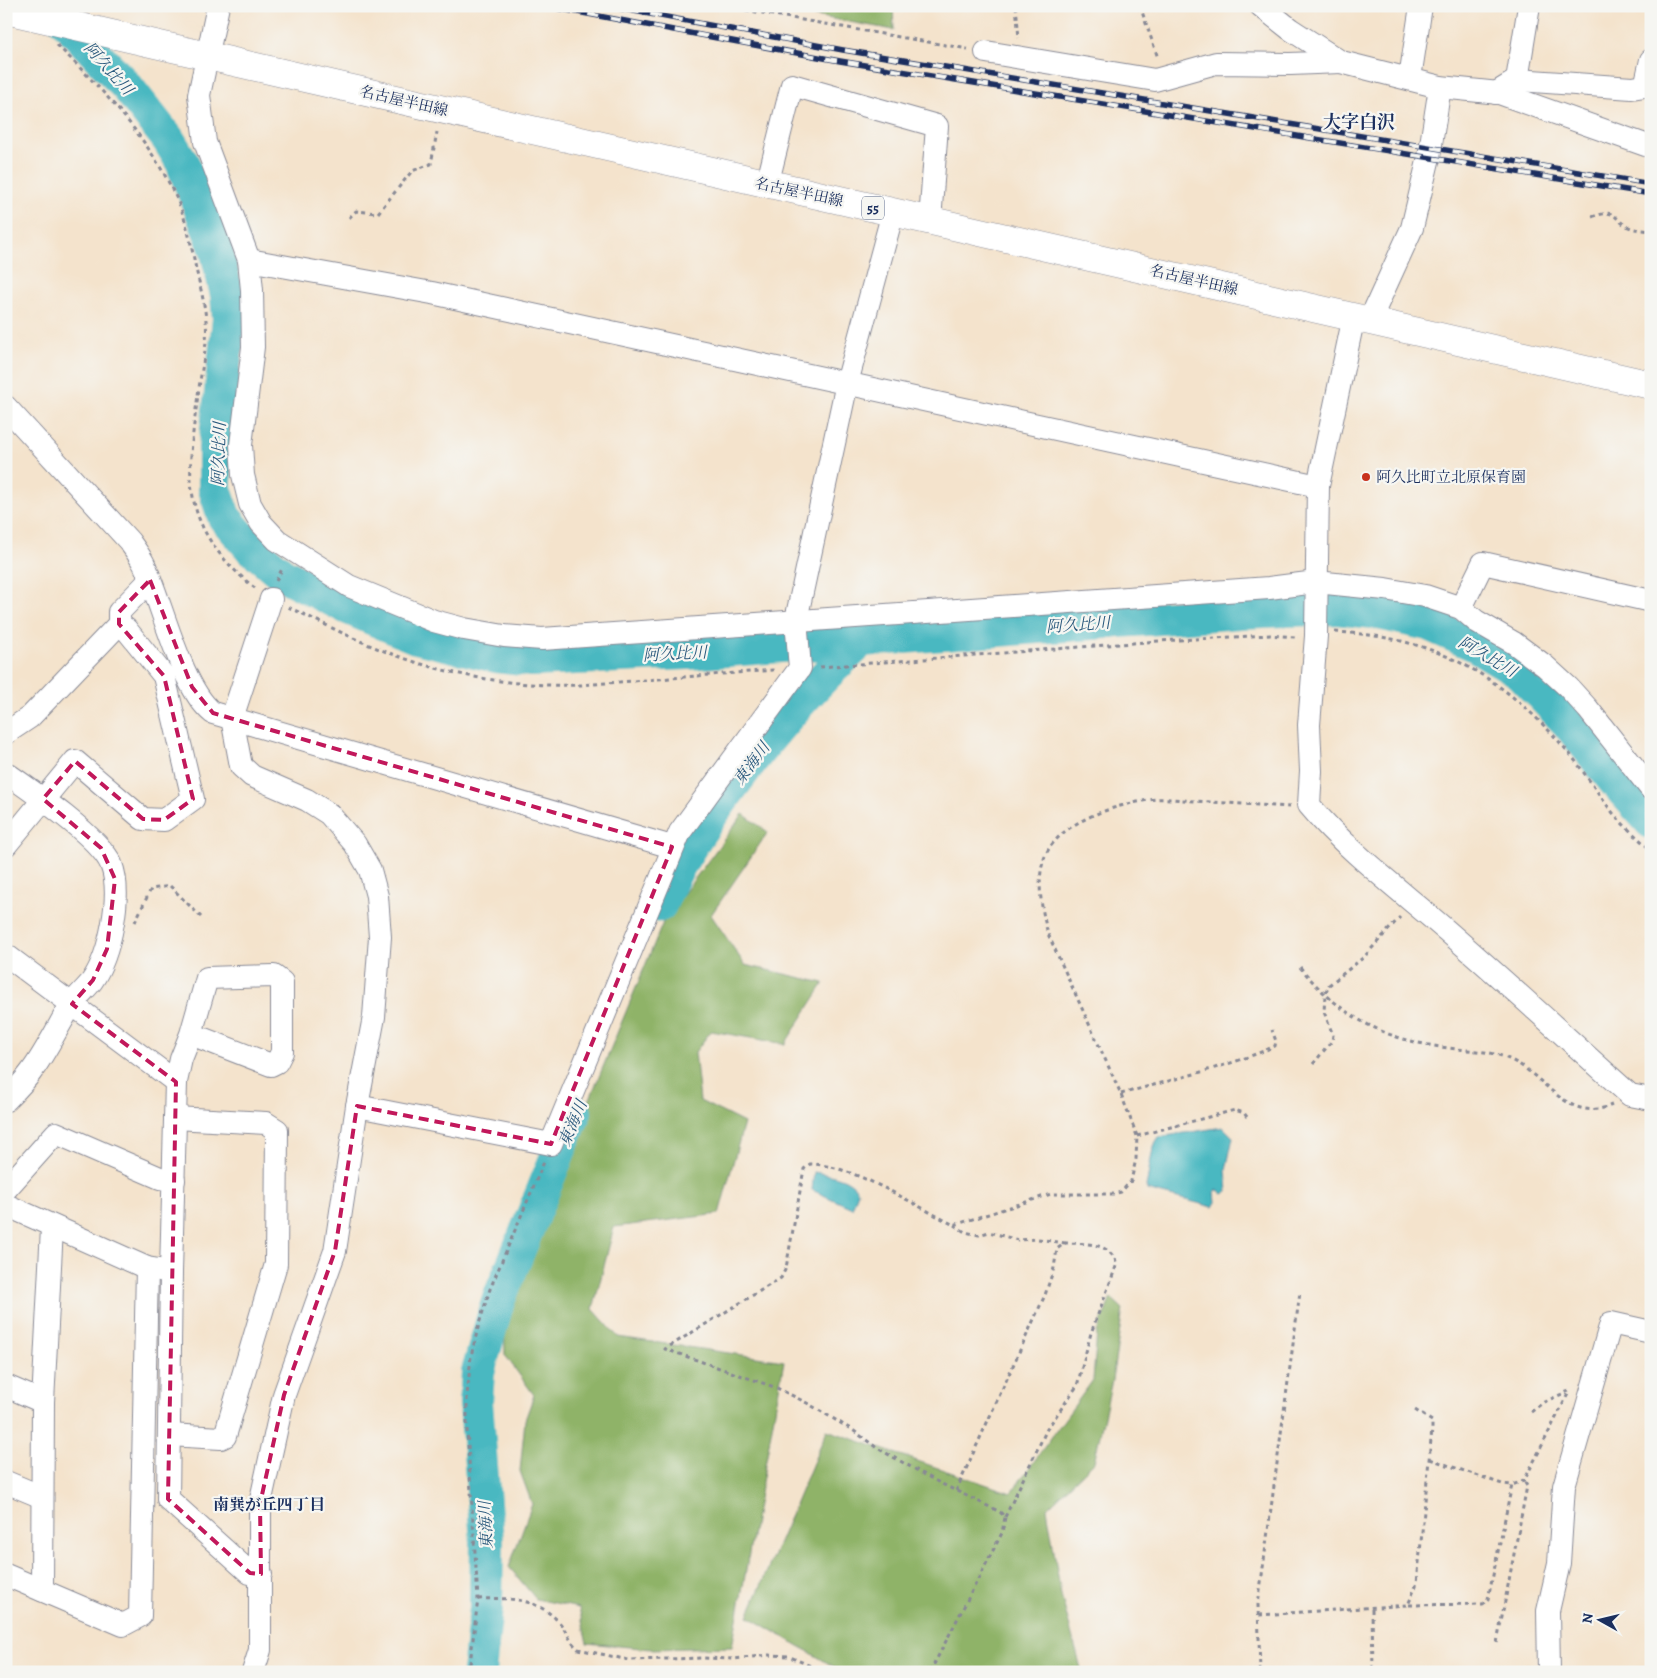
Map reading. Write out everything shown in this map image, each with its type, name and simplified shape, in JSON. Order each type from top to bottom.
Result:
[{"type":"main road","name":"名古屋半田線","points":[[6,10],[1651,385]]},
{"type":"street","points":[[218,6],[199,95],[205,142],[249,260],[252,290],[253,347],[242,445],[242,475],[250,504],[261,522],[277,540],[349,586],[408,612],[464,629],[504,636],[542,639],[1269,588],[1316,582],[1385,588],[1425,596],[1461,608],[1476,621],[1529,654],[1562,682],[1588,709],[1651,789]]},
{"type":"street","points":[[1261,6],[1290,29],[1340,62]]},
{"type":"street","points":[[1410,78],[1421,6]]},
{"type":"street","points":[[1517,80],[1529,6]]},
{"type":"street","points":[[986,52],[1155,80],[1216,63],[1290,64],[1340,62],[1440,87],[1496,93],[1651,147]]},
{"type":"street","points":[[1496,93],[1517,80],[1632,88],[1649,86],[1651,60]]},
{"type":"street","points":[[767,185],[792,85],[937,126],[930,221]]},
{"type":"street","points":[[1440,87],[1429,157],[1412,228],[1362,319],[1318,486],[1316,636],[1310,725],[1312,771],[1309,805],[1322,821],[1640,1097]]},
{"type":"street","points":[[357,1106],[551,1144],[672,847],[680,832],[800,668],[796,620],[847,383],[892,212]]},
{"type":"street","points":[[249,260],[441,296],[1318,486]]},
{"type":"street","points":[[6,407],[129,541],[143,562],[192,687],[209,710],[672,847]]},
{"type":"street","points":[[1461,608],[1483,563],[1651,601]]},
{"type":"street","points":[[6,733],[30,716],[118,624],[119,612],[150,580]]},
{"type":"street","points":[[254,1672],[260,1650],[260,1504],[284,1395],[335,1251],[357,1106],[374,1017],[380,936],[377,896],[370,870],[355,844],[329,814],[307,800],[252,776],[241,766],[232,718],[269,598]]},
{"type":"street","points":[[6,845],[75,761],[143,819],[164,820],[193,799],[164,676],[126,629],[118,624]]},
{"type":"street","points":[[6,773],[43,799],[101,848],[111,863],[115,878],[116,896],[107,949],[93,980],[72,1004],[32,1071],[6,1100]]},
{"type":"street","points":[[6,955],[176,1082]]},
{"type":"street","points":[[191,1034],[270,1065],[277,1062],[282,1052],[282,982],[274,976],[207,978],[191,1034],[181,1059],[176,1082],[168,1499],[250,1573],[261,1574]]},
{"type":"street","points":[[169,1435],[221,1438],[225,1436],[276,1264],[277,1130],[275,1126],[266,1123],[175,1118]]},
{"type":"street","points":[[6,1189],[56,1133],[160,1178],[174,1180]]},
{"type":"street","points":[[6,1205],[52,1228],[147,1268],[172,1272]]},
{"type":"street","points":[[42,1590],[43,1402],[52,1228]]},
{"type":"street","points":[[6,1575],[122,1625],[140,1616],[147,1268]]},
{"type":"street","points":[[1549,1672],[1548,1611],[1560,1563],[1564,1486],[1610,1323],[1651,1332]]},
{"type":"street","points":[[6,1386],[43,1402]]},
{"type":"street","points":[[6,1482],[42,1497]]},
{"type":"path","points":[[722,6],[986,52]]},
{"type":"path","points":[[1140,6],[1165,78]]},
{"type":"path","points":[[36,17],[136,131],[174,193],[193,255],[206,322],[206,340],[195,418],[191,494],[196,512],[212,544],[224,560],[255,589],[269,598],[395,656],[491,680],[572,685],[1159,641],[1270,635],[1306,638],[1329,632],[1357,633],[1418,646],[1469,666],[1496,682],[1522,703],[1542,723],[1571,756],[1613,814],[1651,850]]},
{"type":"path","points":[[349,218],[356,211],[378,213],[412,171],[431,164],[441,110]]},
{"type":"path","points":[[1592,217],[1603,213],[1614,214],[1630,228],[1651,231]]},
{"type":"path","points":[[269,598],[292,551]]},
{"type":"path","points":[[954,1225],[1051,1194],[1121,1192],[1131,1181],[1136,1159],[1137,1136],[1121,1094],[1048,934],[1044,917],[1041,874],[1044,859],[1051,844],[1061,833],[1074,825],[1099,814],[1150,799],[1290,807],[1309,805]]},
{"type":"path","points":[[132,928],[151,889],[170,886],[201,917]]},
{"type":"path","points":[[1313,1064],[1332,1040],[1333,1035],[1324,1012],[1325,995],[1329,985],[1364,957],[1388,933],[1413,901]]},
{"type":"path","points":[[1300,967],[1338,1007],[1388,1036],[1426,1045],[1495,1054],[1512,1060],[1531,1072],[1567,1104],[1575,1107],[1597,1109],[1640,1097]]},
{"type":"path","points":[[1121,1094],[1221,1065],[1240,1062],[1275,1046],[1276,1041],[1272,1030]]},
{"type":"path","points":[[1137,1136],[1230,1111],[1244,1113],[1247,1117]]},
{"type":"path","points":[[469,1672],[478,1599],[466,1396],[471,1356],[478,1324],[490,1289],[551,1144]]},
{"type":"path","points":[[930,1672],[1002,1533],[1005,1517],[1046,1429],[1078,1386],[1091,1333],[1117,1264],[1114,1256],[1104,1247],[1038,1239],[1018,1240],[988,1232],[979,1234],[965,1232],[846,1172],[820,1164],[810,1164],[804,1169],[786,1268],[781,1278],[665,1349],[777,1388],[854,1431],[876,1448],[956,1491],[1000,1512],[1005,1517]]},
{"type":"path","points":[[956,1491],[1045,1295],[1054,1268],[1057,1249],[1064,1243]]},
{"type":"path","points":[[1260,1672],[1258,1606],[1300,1292]]},
{"type":"path","points":[[1430,1459],[1502,1484],[1512,1485],[1524,1481],[1569,1390],[1544,1402],[1531,1412]]},
{"type":"path","points":[[1408,1605],[1417,1583],[1430,1459],[1432,1421],[1415,1410]]},
{"type":"path","points":[[1497,1643],[1518,1544],[1527,1486],[1524,1481]]},
{"type":"path","points":[[1259,1615],[1372,1609],[1408,1605],[1484,1604],[1488,1599],[1512,1485]]},
{"type":"path","points":[[478,1599],[523,1599],[535,1604],[555,1618],[578,1649],[620,1658],[654,1660],[734,1659],[769,1654],[795,1658],[824,1672]]},
{"type":"path","points":[[1372,1609],[1373,1672]]},
{"type":"highlighted area","points":[[150,580],[192,687],[213,713],[672,847],[551,1144],[357,1106],[335,1251],[284,1395],[260,1504],[261,1574],[250,1573],[168,1499],[176,1082],[72,1004],[93,980],[107,949],[115,879],[101,848],[43,799],[75,761],[143,819],[164,820],[193,799],[164,676],[119,624],[119,612]]},
{"type":"green space","points":[[760,6],[893,6],[894,30]]},
{"type":"green space","points":[[743,814],[768,832],[711,915],[745,965],[824,983],[785,1044],[711,1031],[695,1052],[700,1101],[744,1123],[719,1214],[614,1227],[593,1309],[618,1337],[784,1361],[732,1647],[651,1649],[587,1643],[579,1608],[536,1599],[509,1567],[532,1504],[520,1471],[525,1420],[534,1395],[505,1355],[504,1306],[664,920]]},
{"type":"green space","points":[[1111,1298],[1123,1309],[1112,1380],[1094,1462],[1047,1508],[1061,1595],[1082,1672],[843,1672],[748,1616],[827,1430],[1011,1493],[1093,1380],[1097,1332]]},
{"type":"water","points":[[1223,1127],[1233,1137],[1226,1170],[1228,1191],[1223,1194],[1218,1190],[1215,1191],[1216,1202],[1213,1207],[1147,1190],[1146,1186],[1152,1153],[1159,1137]]},
{"type":"water","points":[[814,1172],[845,1180],[855,1187],[858,1192],[852,1208],[812,1190]]},
{"type":"waterway","name":"阿久比川","points":[[55,10],[128,88],[168,139],[182,162],[216,248],[227,295],[229,319],[215,447],[215,489],[224,517],[251,548],[282,574],[346,607],[416,637],[496,656],[532,660],[687,653],[1240,612],[1337,608],[1374,612],[1428,624],[1475,645],[1518,671],[1568,723],[1617,784],[1651,822]]},
{"type":"waterway","name":"東海川","points":[[660,905],[692,843],[747,767],[775,731],[820,681],[853,649],[858,641]]},
{"type":"waterway","name":"東海川","points":[[479,1672],[486,1608],[487,1541],[476,1402],[478,1372],[498,1301],[575,1112]]},
{"type":"railway","points":[[545,6],[840,61],[1651,194]]},
{"type":"railway","points":[[607,6],[843,50],[1651,184]]},
{"type":"place","name":"阿久比町立北原保育園","points":[[1366,477]]},
{"type":"district","name":"大字白沢","points":[[1359,122]]},
{"type":"district","name":"南巽が丘四丁目","points":[[269,1504]]}]
